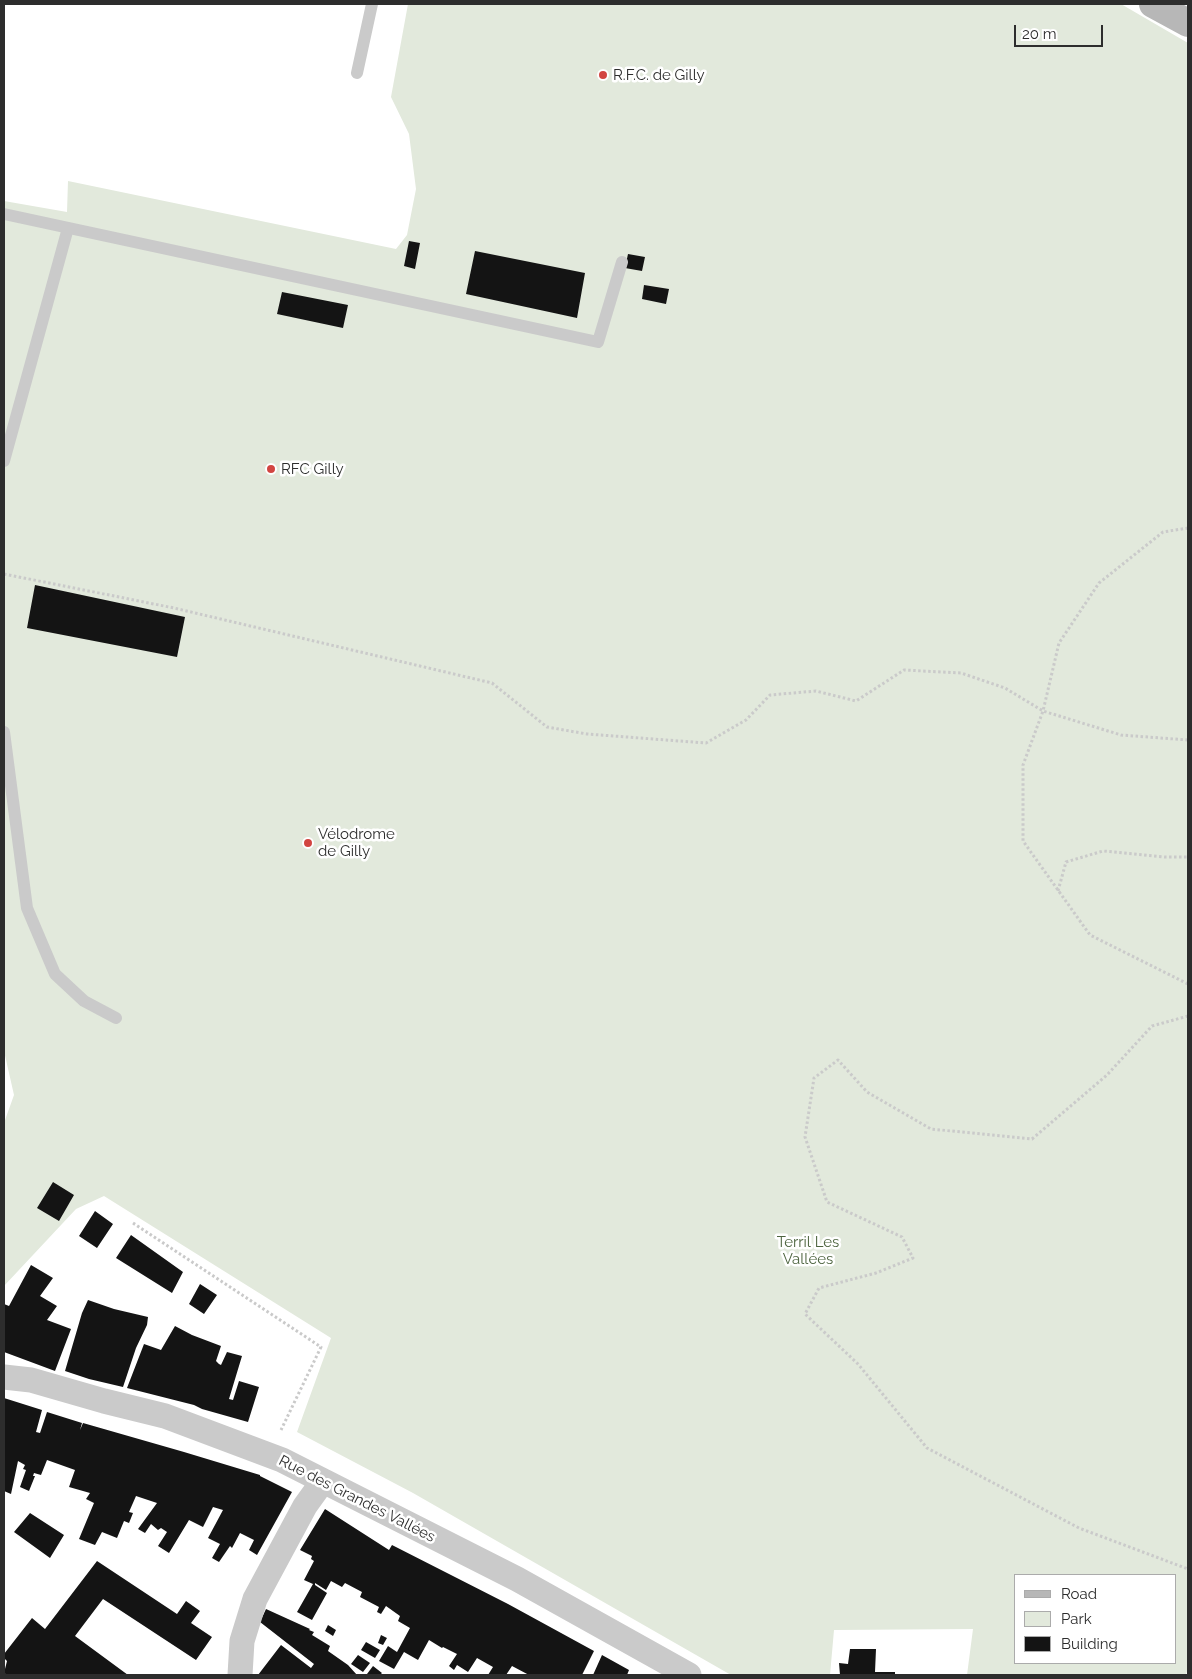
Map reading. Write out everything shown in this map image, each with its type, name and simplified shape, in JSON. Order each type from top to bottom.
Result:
[{"type":"main road","points":[[1153,4],[1188,23]]},
{"type":"street","name":"Rue des Grandes Vallées","points":[[4,1377],[31,1380],[104,1402],[165,1416],[268,1455],[517,1580],[689,1675]]},
{"type":"street","points":[[240,1675],[242,1641],[255,1599],[305,1506],[323,1481]]},
{"type":"lane","points":[[357,72],[372,4]]},
{"type":"lane","points":[[4,214],[598,342],[622,262]]},
{"type":"lane","points":[[4,461],[68,228]]},
{"type":"lane","points":[[4,732],[27,908],[56,974],[84,1001],[116,1018]]},
{"type":"path","points":[[1188,528],[1163,532],[1099,583],[1060,643],[1043,711],[1023,765],[1023,841],[1090,935],[1188,984]]},
{"type":"path","points":[[4,574],[174,608],[492,683],[547,727],[587,734],[706,743],[746,720],[770,695],[816,691],[856,701],[904,670],[961,673],[1005,688],[1043,711],[1121,735],[1188,740]]},
{"type":"path","points":[[1058,891],[1066,862],[1104,851],[1165,857],[1188,857]]},
{"type":"path","points":[[1188,1016],[1152,1026],[1107,1075],[1032,1139],[931,1129],[867,1092],[838,1060],[814,1078],[805,1137],[826,1202],[902,1237],[913,1258],[876,1272],[820,1288],[804,1314],[858,1364],[926,1448],[1079,1528],[1188,1569]]},
{"type":"path","points":[[133,1223],[321,1347],[268,1455]]},
{"type":"green space","name":"Terril Les Vallées","points":[[408,4],[1121,4],[1188,43],[1188,1667],[1186,1675],[967,1675],[973,1629],[834,1630],[830,1675],[731,1675],[413,1493],[297,1432],[331,1338],[104,1196],[76,1209],[4,1286],[4,1123],[14,1095],[4,1051],[4,201],[67,212],[68,181],[396,249],[407,235],[416,189],[409,134],[391,97]]},
{"type":"building","points":[[409,241],[420,243],[415,269],[404,266]]},
{"type":"building","points":[[475,251],[585,273],[577,318],[466,294]]},
{"type":"building","points":[[628,254],[645,257],[642,271],[625,268]]},
{"type":"building","points":[[644,285],[669,289],[666,304],[642,299]]},
{"type":"building","points":[[282,292],[348,305],[343,328],[277,314]]},
{"type":"building","points":[[35,585],[185,617],[177,657],[27,628]]},
{"type":"building","points":[[53,1182],[74,1195],[59,1221],[37,1208]]},
{"type":"building","points":[[95,1211],[113,1224],[97,1248],[79,1236]]},
{"type":"building","points":[[131,1235],[183,1272],[172,1293],[116,1258]]},
{"type":"building","points":[[31,1265],[53,1278],[40,1296],[57,1306],[47,1320],[71,1329],[55,1371],[4,1352],[4,1304],[9,1306]]},
{"type":"building","points":[[200,1284],[217,1295],[204,1314],[189,1304]]},
{"type":"building","points":[[88,1300],[114,1309],[148,1317],[147,1325],[136,1348],[123,1387],[65,1371],[82,1313]]},
{"type":"building","points":[[175,1326],[221,1346],[216,1361],[221,1365],[227,1352],[242,1356],[229,1399],[233,1400],[239,1381],[259,1387],[248,1422],[194,1405],[127,1388],[144,1344],[161,1350]]},
{"type":"building","points":[[4,1398],[42,1410],[36,1432],[40,1433],[47,1412],[82,1423],[80,1430],[83,1423],[184,1452],[260,1475],[292,1492],[257,1555],[249,1550],[254,1540],[240,1533],[232,1548],[230,1546],[219,1562],[212,1558],[220,1544],[208,1538],[223,1510],[213,1507],[203,1527],[189,1520],[169,1553],[158,1546],[167,1532],[161,1528],[158,1530],[151,1524],[145,1533],[138,1529],[157,1503],[136,1496],[129,1512],[133,1513],[129,1523],[124,1521],[117,1538],[102,1532],[95,1545],[79,1539],[94,1503],[86,1499],[90,1493],[69,1487],[75,1470],[47,1460],[41,1475],[34,1473],[33,1476],[35,1476],[29,1491],[20,1487],[26,1470],[23,1469],[25,1465],[18,1461],[11,1494],[4,1491]]},
{"type":"building","points":[[325,1509],[389,1550],[392,1545],[508,1604],[594,1651],[582,1675],[529,1675],[512,1666],[506,1675],[488,1675],[493,1667],[477,1658],[468,1672],[457,1665],[454,1670],[449,1666],[457,1654],[429,1640],[418,1660],[404,1652],[394,1669],[379,1661],[388,1646],[397,1652],[410,1628],[398,1621],[400,1616],[386,1606],[381,1614],[377,1612],[379,1607],[360,1597],[362,1592],[345,1583],[342,1587],[331,1581],[326,1590],[315,1583],[315,1585],[327,1593],[312,1620],[297,1612],[313,1584],[304,1580],[314,1561],[311,1559],[312,1556],[300,1550]]},
{"type":"building","points":[[30,1513],[64,1535],[50,1558],[14,1532]]},
{"type":"building","points":[[97,1561],[177,1614],[186,1601],[200,1611],[191,1623],[212,1637],[196,1660],[103,1599],[75,1636],[128,1675],[7,1675],[4,1673],[7,1661],[4,1658],[4,1654],[32,1618],[45,1629]]},
{"type":"building","points":[[266,1609],[310,1629],[314,1632],[312,1635],[330,1646],[328,1651],[348,1665],[357,1675],[258,1675],[281,1645],[311,1668],[314,1664],[260,1622]]},
{"type":"building","points":[[328,1625],[336,1630],[333,1636],[325,1631]]},
{"type":"building","points":[[381,1635],[387,1638],[383,1645],[378,1643]]},
{"type":"building","points":[[366,1642],[380,1650],[375,1658],[361,1650]]},
{"type":"building","points":[[850,1649],[876,1649],[875,1672],[895,1672],[895,1675],[840,1675],[839,1663],[848,1664]]},
{"type":"building","points":[[358,1655],[370,1663],[363,1672],[351,1664]]},
{"type":"building","points":[[602,1655],[629,1670],[627,1675],[593,1675]]},
{"type":"building","points":[[373,1666],[382,1673],[380,1675],[367,1674]]},
{"type":"place","name":"R.F.C. de Gilly","points":[[603,75]]},
{"type":"place","name":"RFC Gilly","points":[[271,469]]},
{"type":"place","name":"Vélodrome de Gilly","points":[[308,843]]}]
